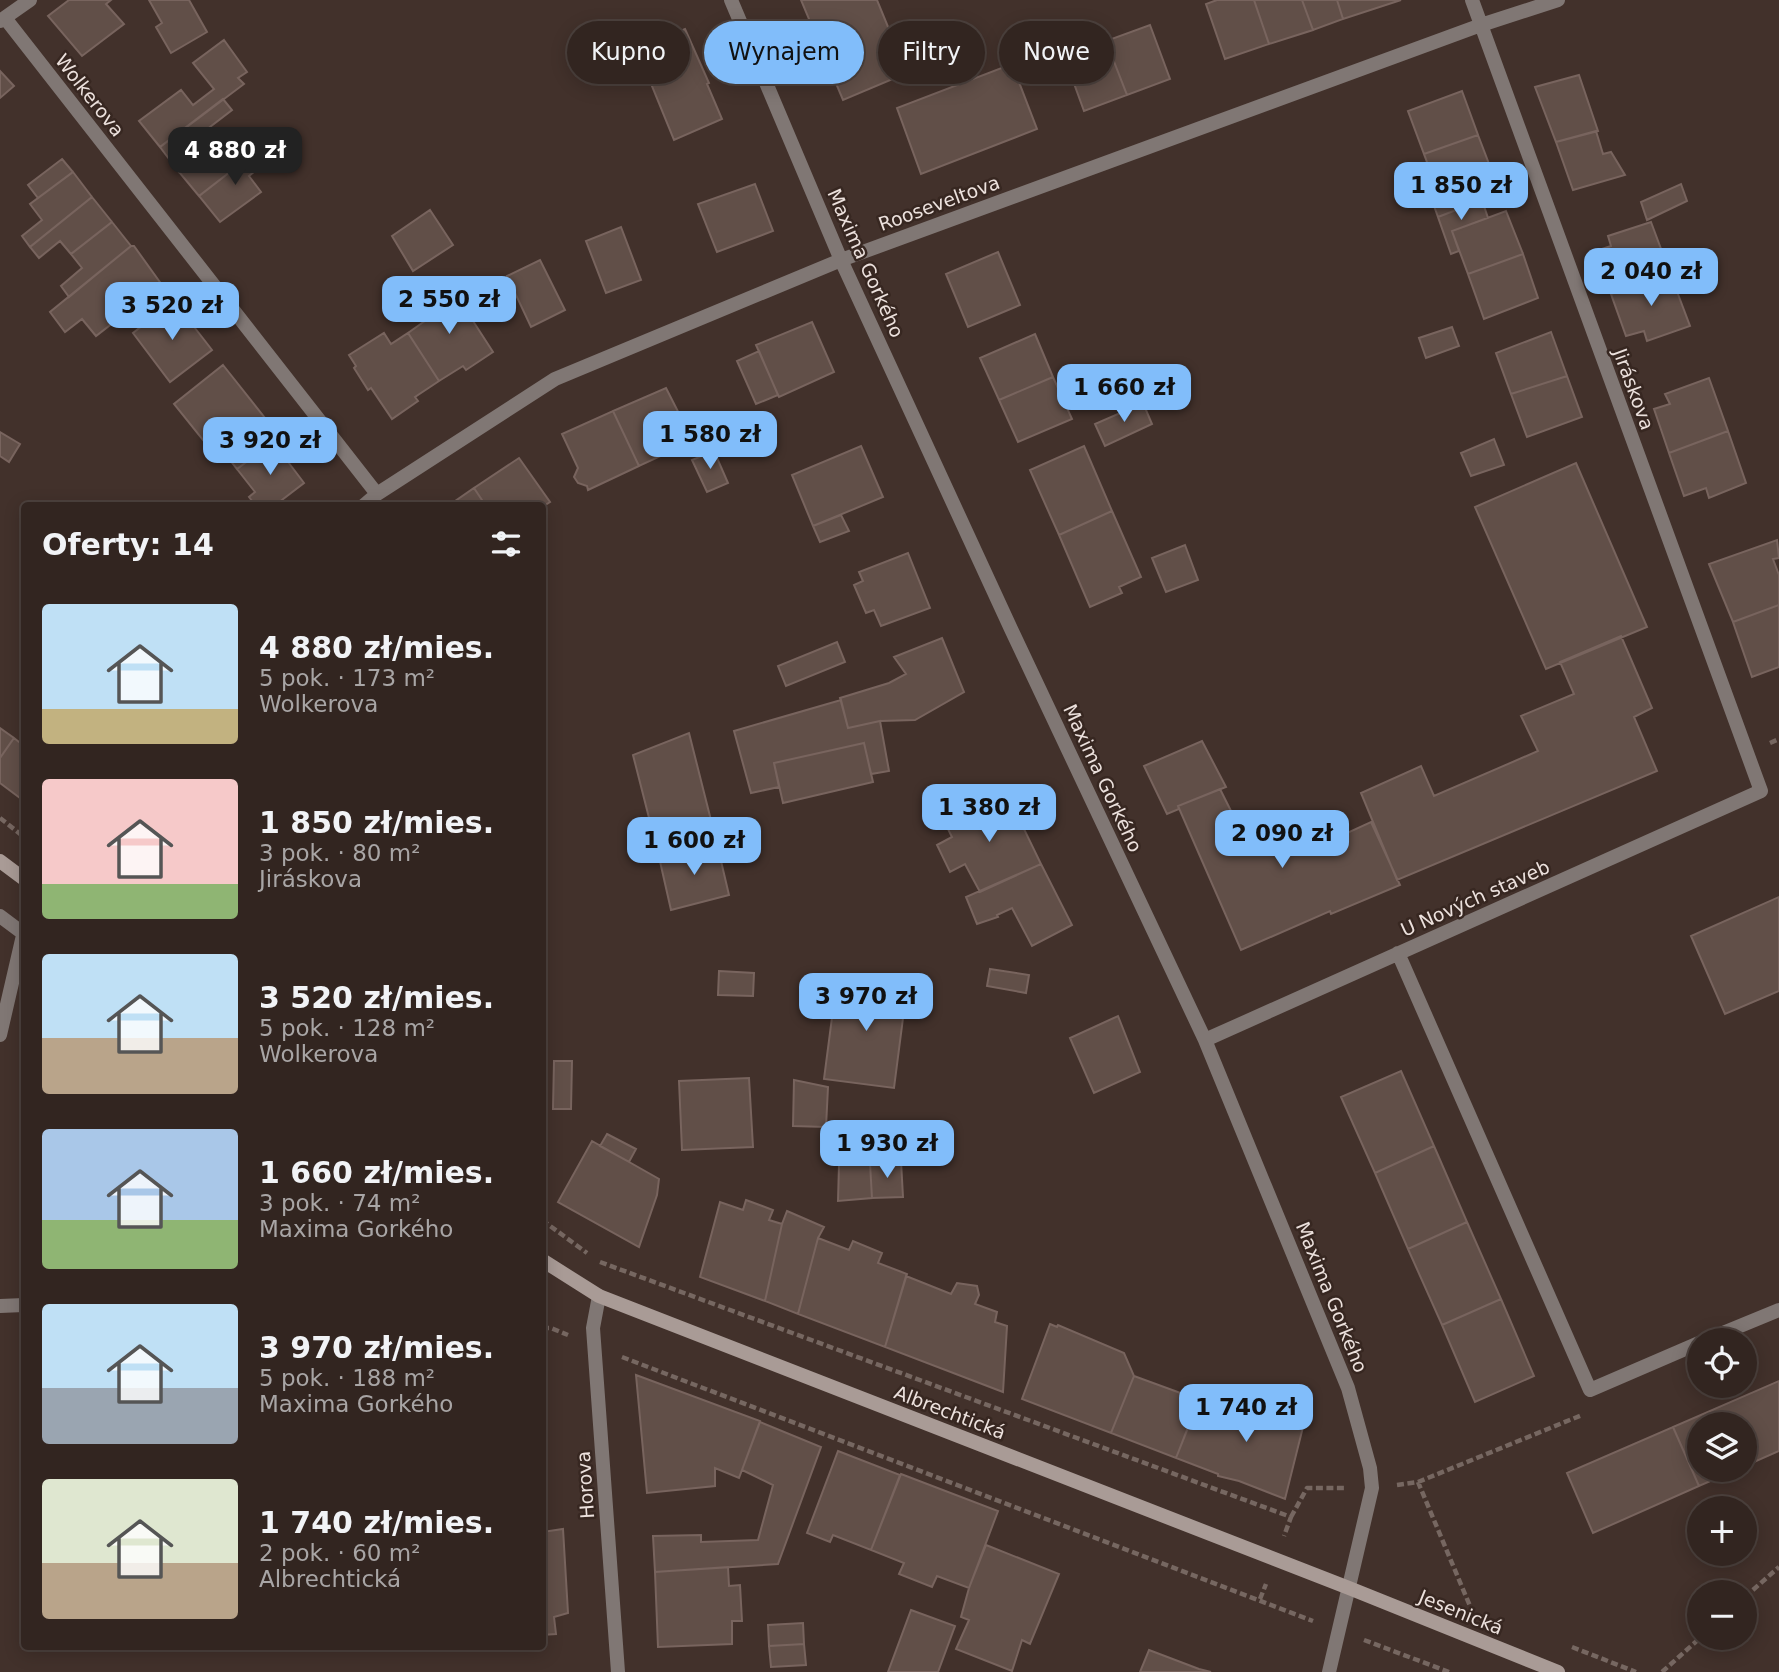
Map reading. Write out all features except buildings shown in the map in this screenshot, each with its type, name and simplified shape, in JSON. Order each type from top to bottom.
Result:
[{"type":"main road","points":[[0,861],[21,877]]},
{"type":"main road","name":"Albrechtická","points":[[546,1263],[599,1296],[1349,1588]]},
{"type":"main road","name":"Jesenická","points":[[1349,1588],[1558,1672]]},
{"type":"street","points":[[2,20],[30,0]]},
{"type":"street","name":"Maxima Gorkého","points":[[731,0],[841,260],[1205,1040],[1348,1388],[1370,1468],[1372,1488],[1329,1672]]},
{"type":"street","name":"Jiráskova","points":[[1472,0],[1761,791]]},
{"type":"street","name":"Rooseveltova","points":[[368,502],[555,379],[841,260],[1481,25],[1558,0]]},
{"type":"street","name":"Wolkerova","points":[[2,20],[377,494]]},
{"type":"street","name":"U Nových staveb","points":[[1205,1040],[1761,791]]},
{"type":"street","points":[[0,916],[21,930]]},
{"type":"street","points":[[0,1035],[21,945]]},
{"type":"street","points":[[1398,954],[1590,1390],[1687,1348]]},
{"type":"street","name":"Horova","points":[[599,1296],[593,1328],[618,1672]]},
{"type":"street","points":[[0,1306],[21,1305]]},
{"type":"street","points":[[1735,1328],[1779,1310]]},
{"type":"path","points":[[0,818],[21,835]]},
{"type":"path","points":[[546,1223],[598,1261],[1292,1517]]},
{"type":"path","points":[[546,1328],[1448,1672]]},
{"type":"path","points":[[1260,1599],[1292,1517],[1307,1488],[1372,1488],[1418,1482],[1587,1413],[1590,1390]]},
{"type":"path","points":[[1418,1482],[1471,1608]]},
{"type":"path","points":[[1757,1586],[1779,1567]]},
{"type":"path","points":[[1560,1642],[1636,1672]]},
{"type":"path","points":[[1662,1672],[1687,1650]]}]
